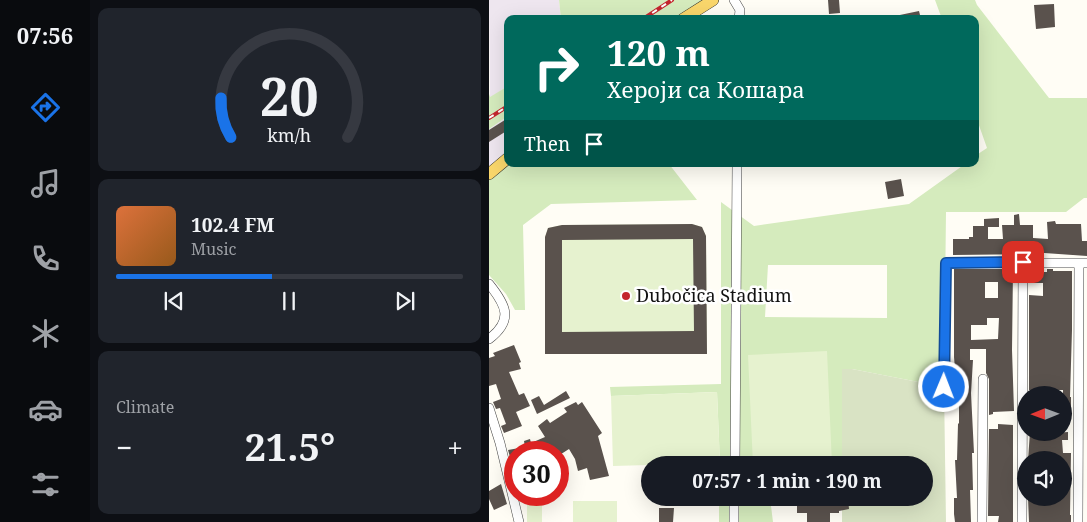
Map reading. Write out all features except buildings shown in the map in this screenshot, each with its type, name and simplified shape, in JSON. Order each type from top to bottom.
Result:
[{"type":"main road","points":[[689,15],[713,0]]},
{"type":"main road","points":[[489,174],[504,161]]},
{"type":"street","points":[[734,0],[740,10],[739,15]]},
{"type":"street","points":[[735,456],[737,167]]},
{"type":"street","points":[[1022,522],[1023,262]]},
{"type":"street","points":[[944,387],[946,263],[1083,263],[1078,522]]},
{"type":"street","points":[[489,284],[501,299],[505,311],[501,327],[489,339]]},
{"type":"street","points":[[982,522],[983,379]]},
{"type":"street","points":[[489,408],[500,443],[519,522]]},
{"type":"street","points":[[734,506],[734,522]]},
{"type":"shaded area","points":[[489,0],[559,0],[561,15],[504,15],[504,89],[490,98]]},
{"type":"shaded area","points":[[504,119],[504,161],[489,174],[489,129]]},
{"type":"green space","points":[[559,0],[710,0],[688,15],[561,15]]},
{"type":"green space","points":[[935,0],[975,0],[1049,98],[1087,98],[1087,198],[1084,198],[1066,212],[946,212],[944,387],[852,369],[842,369],[842,456],[720,456],[717,392],[611,396],[610,387],[721,384],[721,202],[754,226],[909,204],[961,167],[979,167],[979,153],[987,148],[979,125],[979,15],[941,15]],"holes":[[[768,265],[887,265],[887,318],[765,317]]]},
{"type":"green space","points":[[504,88],[504,119],[489,129],[489,94],[490,97]]},
{"type":"green space","points":[[504,167],[671,167],[697,200],[551,204],[523,225],[525,310],[515,310],[506,294],[489,275],[489,179]]},
{"type":"green space","name":"Dubočica Stadium","points":[[692,224],[702,227],[706,236],[707,354],[545,354],[545,237],[548,228],[562,225]]},
{"type":"green space","points":[[827,351],[832,456],[753,456],[748,355]]},
{"type":"green space","points":[[842,369],[852,369],[944,387],[946,522],[842,522],[842,506],[933,506],[933,456],[842,456]]},
{"type":"green space","points":[[717,392],[720,456],[641,456],[641,465],[613,466],[611,396]]},
{"type":"green space","points":[[573,501],[617,501],[617,522],[573,522]]},
{"type":"green space","points":[[527,506],[542,506],[542,522],[527,522]]},
{"type":"green space","points":[[719,506],[771,506],[773,522],[719,522]]},
{"type":"railway","points":[[649,15],[672,0]]},
{"type":"railway","points":[[489,118],[504,109]]},
{"type":"place","name":"Dubočica Stadium","points":[[626,296]]},
{"type":"route","points":[[944,387],[946,263],[1023,262]]}]
